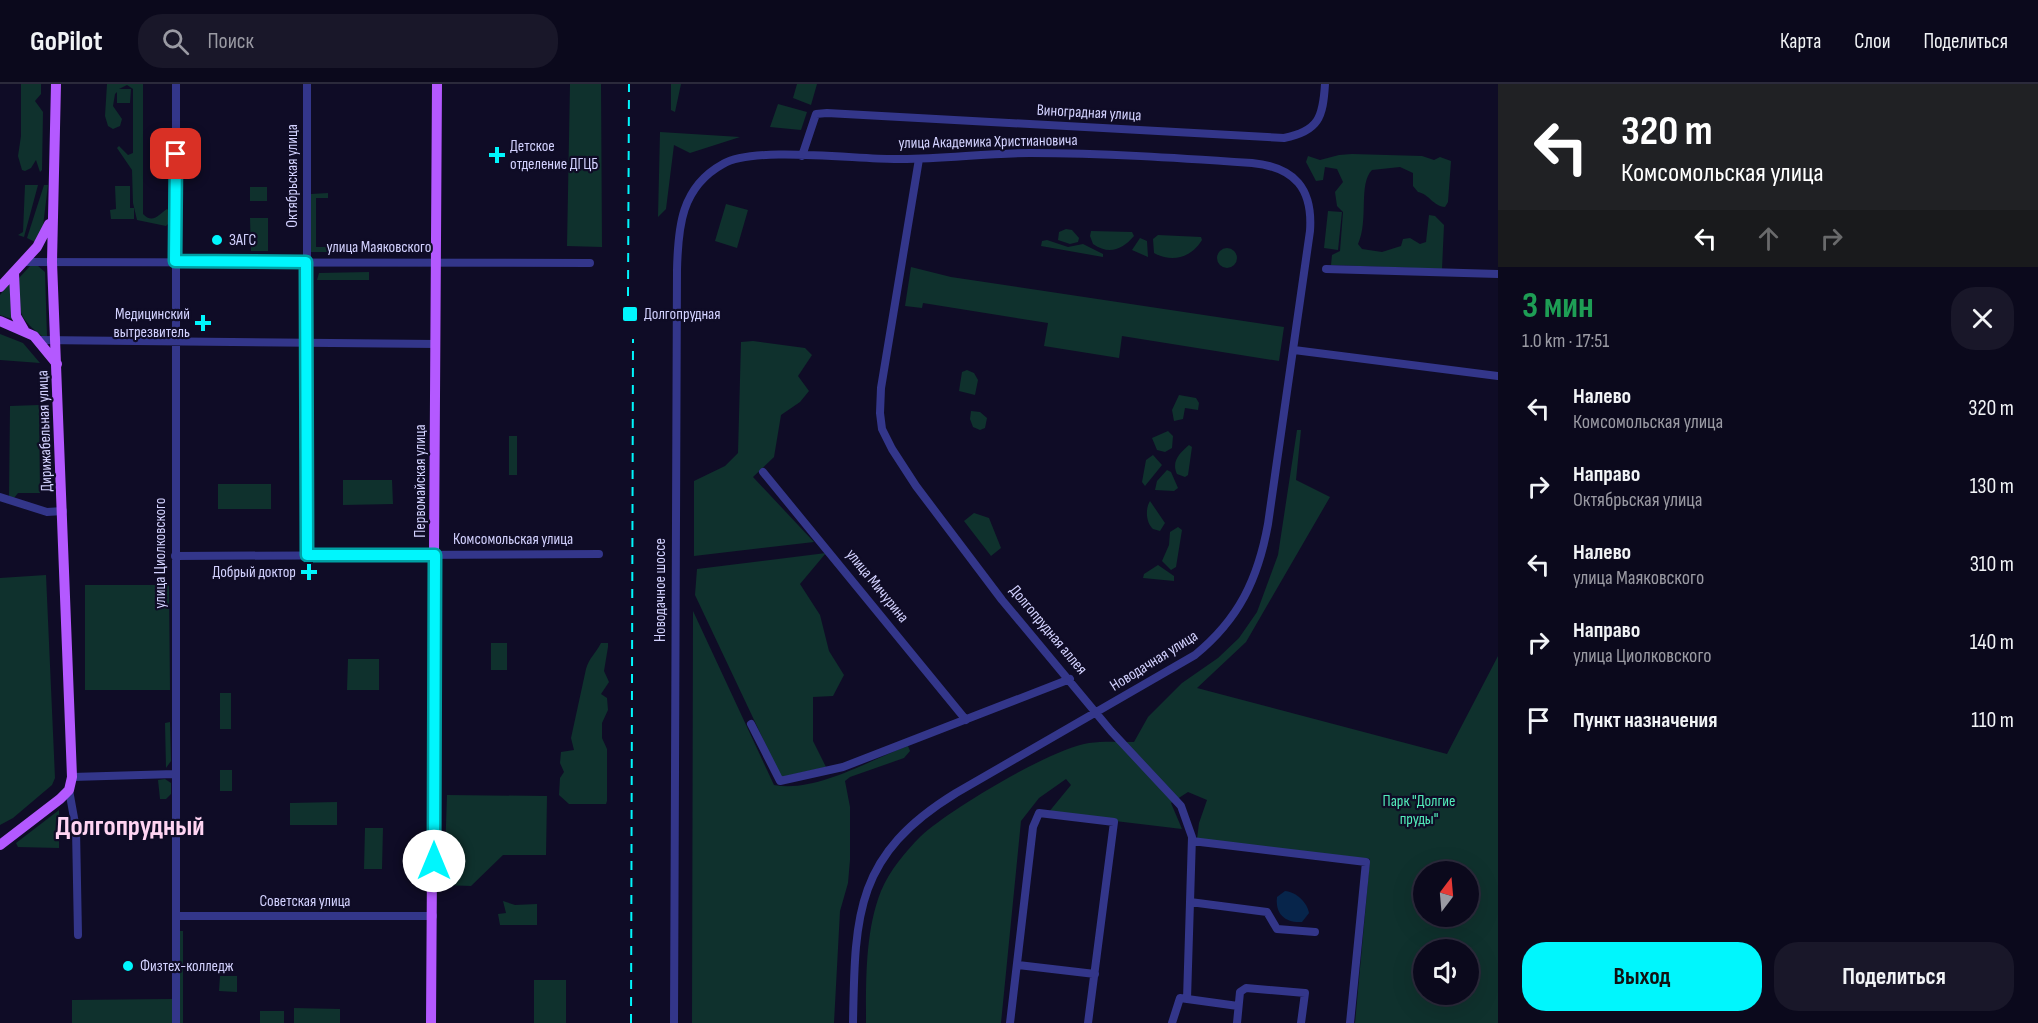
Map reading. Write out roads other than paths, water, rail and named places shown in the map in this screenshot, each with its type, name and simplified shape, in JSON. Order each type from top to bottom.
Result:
[{"type":"main road","name":"Дирижабельная улица","points":[[56,84],[52,262],[72,777],[69,789]]},
{"type":"main road","name":"Первомайская улица","points":[[431,1023],[437,84]]},
{"type":"main road","points":[[0,287],[24,262],[45,234],[53,207]]},
{"type":"main road","points":[[14,273],[16,316],[24,330]]},
{"type":"main road","points":[[0,321],[24,330],[39,340],[57,364]]},
{"type":"main road","points":[[0,845],[69,789]]},
{"type":"street","name":"улица Циолковского","points":[[176,84],[176,1023]]},
{"type":"street","name":"Октябрьская улица","points":[[307,84],[307,555]]},
{"type":"street","name":"Виноградная улица","points":[[802,156],[816,114],[1284,138],[1305,131],[1319,119],[1324,103],[1325,84]]},
{"type":"street","name":"улица Академика Христиановича","points":[[714,169],[743,156],[919,159],[1042,153],[1214,160],[1272,165],[1297,180]]},
{"type":"street","name":"Долгопрудная аллея","points":[[919,159],[881,388],[880,413],[885,436],[912,480],[955,539],[1097,713],[1181,806],[1192,839]]},
{"type":"street","name":"Новодачное шоссе","points":[[674,1023],[678,244],[680,221],[687,201],[698,184],[714,169]]},
{"type":"street","name":"Новодачная улица","points":[[853,1023],[854,953],[859,914],[872,877],[893,843],[912,824],[944,801],[1195,655],[1225,628],[1247,596],[1265,542],[1294,350],[1311,216],[1307,196],[1297,180]]},
{"type":"street","name":"улица Маяковского","points":[[24,262],[590,263]]},
{"type":"street","points":[[1326,269],[1498,274]]},
{"type":"street","points":[[39,340],[436,344]]},
{"type":"street","points":[[1294,350],[1498,376]]},
{"type":"street","name":"улица Мичурина","points":[[763,472],[966,720]]},
{"type":"street","points":[[1,498],[47,512],[63,511]]},
{"type":"street","name":"Комсомольская улица","points":[[175,556],[599,554]]},
{"type":"street","points":[[751,724],[780,781],[843,767],[1070,679]]},
{"type":"street","points":[[72,777],[175,774]]},
{"type":"street","points":[[69,789],[76,829],[78,935]]},
{"type":"street","points":[[1010,1023],[1033,827],[1039,813],[1043,811],[1114,822],[1088,1023]]},
{"type":"street","points":[[1187,999],[1192,839],[1366,862],[1350,1023]]},
{"type":"street","points":[[1190,902],[1267,912],[1277,929],[1315,932]]},
{"type":"street","name":"Советская улица","points":[[176,916],[433,916]]},
{"type":"street","points":[[1018,965],[1095,974]]},
{"type":"street","points":[[1237,1023],[1240,992],[1246,988],[1305,993],[1301,1023]]},
{"type":"street","points":[[1172,1023],[1180,998],[1238,1006]]},
{"type":"water","points":[[1285,891],[1297,896],[1306,905],[1309,913],[1302,922],[1286,919],[1280,913],[1277,897]]},
{"type":"railway","points":[[628,296],[629,84]]},
{"type":"railway","points":[[631,1023],[633,339]]},
{"type":"place","name":"Детское отделение ДГЦБ","points":[[497,155]]},
{"type":"place","name":"ЗАГС","points":[[217,240]]},
{"type":"place","name":"Долгопрудная","points":[[630,314]]},
{"type":"place","name":"Медицинский вытрезвитель","points":[[203,323]]},
{"type":"place","name":"Добрый доктор","points":[[309,572]]},
{"type":"place","name":"Физтех-колледж","points":[[128,966]]},
{"type":"district","name":"Долгопрудный","points":[[130,826]]},
{"type":"park label","name":"Парк \"Долгие пруды\"","points":[[1419,810]]}]
